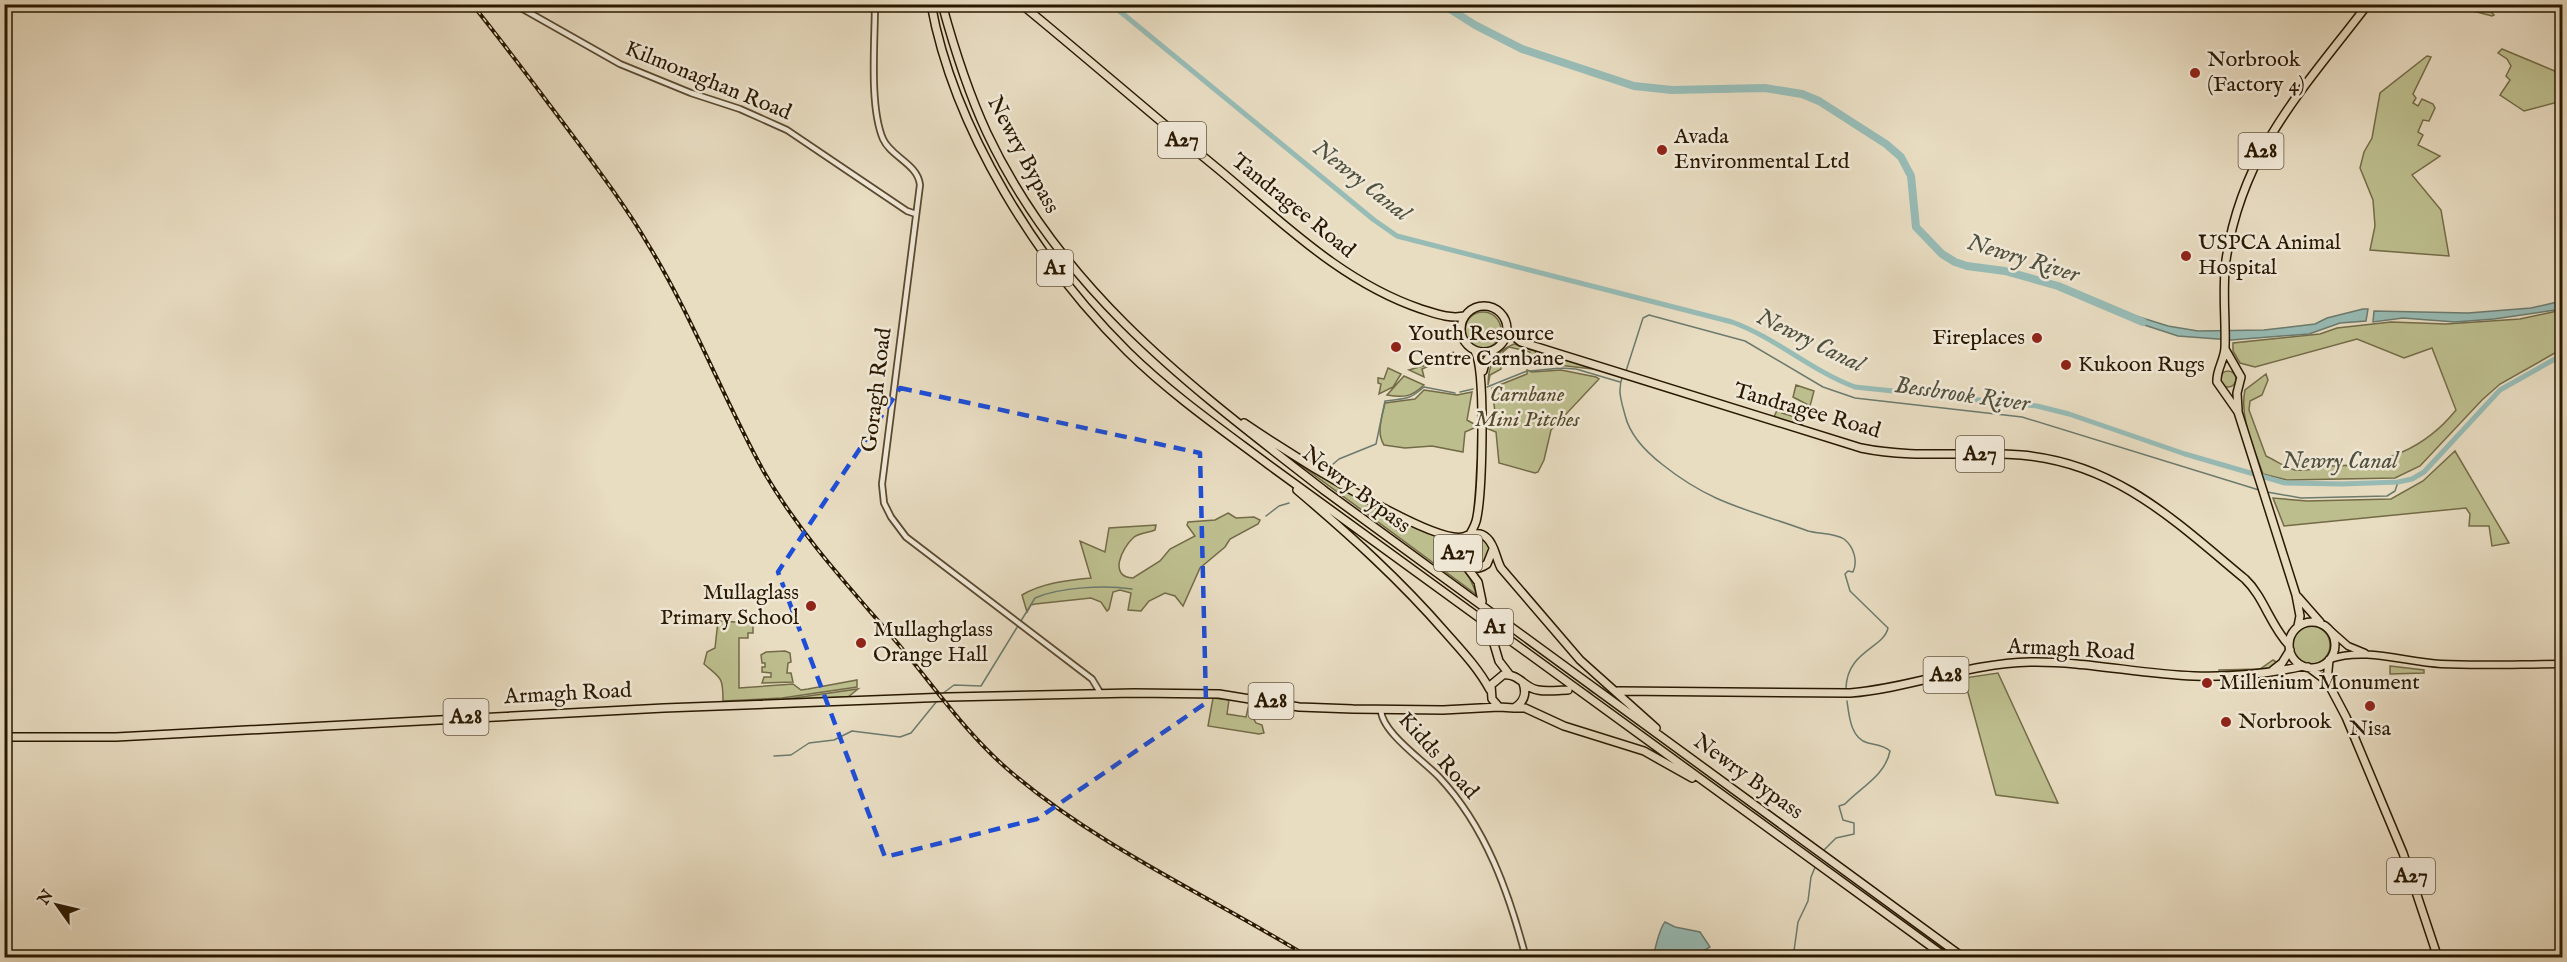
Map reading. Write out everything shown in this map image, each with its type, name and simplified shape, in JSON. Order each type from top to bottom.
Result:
[{"type":"highway","name":"Newry Bypass","points":[[931,4],[953,80],[979,142],[1007,198],[1042,250],[1084,305],[1128,352],[1178,396],[1269,465],[1947,957]]},
{"type":"highway","name":"Newry Bypass","points":[[942,4],[963,73],[986,131],[1029,209],[1079,276],[1143,343],[1207,398],[1326,491],[1964,957]]},
{"type":"highway","name":"Tandragee Road","points":[[1021,4],[1154,118],[1332,263],[1386,295],[1448,318],[1465,316]]},
{"type":"highway","name":"A28","points":[[2225,347],[2224,281],[2231,233],[2253,166],[2282,114],[2368,4]]},
{"type":"highway","name":"A27","points":[[1465,316],[1478,307],[1490,307],[1504,319],[1507,331],[1503,342],[1485,363],[1481,377],[1477,519],[1493,549],[1478,582]]},
{"type":"highway","points":[[1462,335],[1461,328],[1465,316]]},
{"type":"highway","name":"A27","points":[[1448,318],[1469,347],[1475,351],[1481,377]]},
{"type":"highway","name":"Tandragee Road","points":[[1507,331],[1521,342]]},
{"type":"highway","name":"Tandragee Road","points":[[1503,342],[1521,342],[1868,449],[1907,453],[2021,455],[2060,462],[2095,473],[2126,487],[2161,509],[2245,579],[2254,589],[2289,648]]},
{"type":"highway","points":[[2225,347],[2241,377],[2238,387],[2238,412]]},
{"type":"highway","points":[[2225,347],[2217,382],[2238,412],[2296,595],[2300,616],[2282,663],[2273,670]]},
{"type":"highway","points":[[1475,351],[1494,350]]},
{"type":"highway","points":[[2221,369],[2228,366],[2235,368]]},
{"type":"highway","points":[[2224,390],[2231,391],[2238,387]]},
{"type":"highway","points":[[1207,398],[1288,452],[1379,504],[1448,536],[1468,535]]},
{"type":"highway","points":[[1269,465],[1397,579],[1466,656],[1499,707]]},
{"type":"highway","name":"A27","points":[[1477,519],[1468,535],[1458,546],[1458,552],[1459,557],[1478,582],[1482,601]]},
{"type":"highway","name":"A27","points":[[1468,535],[1485,536]]},
{"type":"highway","points":[[1493,549],[1501,568],[1561,640],[1599,678],[1681,751]]},
{"type":"highway","name":"A27","points":[[1466,566],[1477,569],[1487,564]]},
{"type":"highway","points":[[2296,595],[2331,631],[2335,643],[2327,681]]},
{"type":"highway","points":[[2298,626],[2312,621],[2322,624]]},
{"type":"highway","points":[[2279,632],[2292,633]]},
{"type":"highway","points":[[1491,634],[1498,661],[1509,674],[1538,690],[1568,690]]},
{"type":"highway","points":[[2289,648],[2294,660],[2305,667]]},
{"type":"highway","name":"A28","points":[[2305,667],[2318,667],[2330,659]]},
{"type":"highway","points":[[1475,707],[1490,693],[1498,661]]},
{"type":"highway","name":"Armagh Road","points":[[1618,691],[1855,693],[1977,668],[2030,662],[2194,676],[2231,675],[2305,667]]},
{"type":"highway","name":"A27","points":[[2305,667],[2327,681],[2340,703],[2403,853],[2438,957]]},
{"type":"highway","points":[[1494,681],[1498,677],[1509,674]]},
{"type":"highway","points":[[1523,683],[1525,695],[1523,701]]},
{"type":"highway","points":[[1514,708],[1538,690]]},
{"type":"highway","name":"Armagh Road","points":[[4,737],[116,737],[535,714],[948,697],[1134,693],[1219,694],[1304,707],[1381,709]]},
{"type":"highway","points":[[1514,708],[1525,708],[1557,723],[1644,751],[1718,792]]},
{"type":"highway","name":"A28","points":[[1381,709],[1514,708]]},
{"type":"main road","points":[[2331,631],[2348,646],[2368,655]]},
{"type":"main road","points":[[2330,659],[2344,654],[2443,664],[2562,664]]},
{"type":"street","name":"Kilmonaghan Road","points":[[514,4],[620,64],[787,129],[907,211],[916,214]]},
{"type":"street","name":"Goragh Road","points":[[875,4],[874,70],[877,115],[886,144],[919,177],[920,189],[882,483],[884,503],[897,527],[906,537],[1092,679],[1101,694]]},
{"type":"street","name":"Kidds Road","points":[[1381,709],[1383,723],[1439,778],[1481,833],[1496,866],[1526,957]]},
{"type":"highlighted area","points":[[900,388],[1200,453],[1206,703],[1037,819],[885,857],[778,572]]},
{"type":"green space","points":[[2470,4],[2485,5],[2494,15],[2469,10]]},
{"type":"green space","points":[[2502,49],[2562,74],[2562,101],[2524,111],[2500,95],[2510,80],[2506,76],[2511,66],[2507,59],[2498,53]]},
{"type":"green space","points":[[2427,56],[2431,57],[2413,94],[2416,98],[2413,103],[2418,106],[2422,99],[2433,104],[2435,108],[2429,121],[2423,120],[2418,132],[2423,135],[2418,145],[2440,156],[2412,175],[2441,210],[2449,256],[2370,250],[2375,226],[2373,200],[2360,168],[2364,152],[2372,138],[2380,93]]},
{"type":"green space","points":[[2562,310],[2562,349],[2500,384],[2420,466],[2395,478],[2287,480],[2263,474],[2248,432],[2244,400],[2245,390],[2266,374],[2268,380],[2262,395],[2250,401],[2249,410],[2266,456],[2295,470],[2368,463],[2385,459],[2401,453],[2430,436],[2456,410],[2432,348],[2404,358],[2357,339],[2255,367],[2240,363],[2233,351],[2233,343],[2320,334],[2337,328],[2391,322],[2446,324],[2520,319]]},
{"type":"green space","points":[[1483,312],[1496,317],[1501,330],[1496,343],[1483,348],[1470,343],[1465,330],[1470,317]]},
{"type":"green space","points":[[1514,344],[1535,351],[1537,357],[1528,365],[1530,352],[1509,347],[1503,352],[1505,363],[1501,365],[1501,369],[1490,375],[1488,385],[1489,371],[1497,355],[1507,347]]},
{"type":"green space","points":[[1454,352],[1422,369],[1424,377],[1409,370],[1426,365]]},
{"type":"green space","points":[[1549,356],[1602,370],[1549,364],[1549,358],[1546,358]]},
{"type":"green space","points":[[1388,368],[1401,374],[1393,387],[1379,394],[1381,384],[1378,383],[1378,378],[1384,379]]},
{"type":"green space","name":"Carnbane Mini Pitches","points":[[1527,370],[1532,372],[1561,370],[1599,379],[1551,430],[1544,460],[1538,472],[1535,473],[1499,463],[1496,432],[1486,428],[1486,424],[1496,420],[1492,388],[1527,374]]},
{"type":"green space","points":[[2225,371],[2231,371],[2236,379],[2234,385],[2225,387],[2220,382],[2220,376]]},
{"type":"green space","points":[[1404,376],[1424,385],[1407,396],[1387,395]]},
{"type":"green space","points":[[1796,385],[1814,391],[1810,406],[1793,397]]},
{"type":"green space","name":"Carnbane Mini Pitches","points":[[1424,390],[1457,395],[1472,392],[1467,420],[1474,424],[1474,428],[1465,432],[1463,452],[1432,446],[1405,448],[1384,445],[1380,430],[1385,403],[1415,399]]},
{"type":"green space","points":[[1778,408],[1783,410],[1782,413],[1804,420],[1802,425],[1774,417]]},
{"type":"green space","points":[[2455,451],[2509,543],[2492,546],[2489,526],[2469,526],[2470,514],[2466,508],[2284,526],[2273,498],[2307,501],[2391,499],[2423,481]]},
{"type":"green space","points":[[1283,452],[1375,505],[1452,540],[1453,555],[1469,577],[1477,595]]},
{"type":"green space","points":[[1228,513],[1236,518],[1254,517],[1260,520],[1258,524],[1230,539],[1225,547],[1200,568],[1183,606],[1175,596],[1165,593],[1149,601],[1141,611],[1128,610],[1131,593],[1120,590],[1113,592],[1107,611],[1101,602],[1091,598],[1035,604],[1031,605],[1027,612],[1022,595],[1047,585],[1091,578],[1080,541],[1105,552],[1109,528],[1156,525],[1155,530],[1133,538],[1125,548],[1119,568],[1125,576],[1133,578],[1160,561],[1170,549],[1195,536],[1187,525],[1188,522],[1215,520]]},
{"type":"green space","points":[[1476,536],[1486,540],[1490,550],[1486,560],[1476,564],[1466,560],[1462,550],[1466,540]]},
{"type":"green space","points":[[718,621],[753,623],[753,633],[748,633],[748,638],[739,638],[739,688],[793,684],[801,690],[857,680],[857,687],[782,698],[723,701],[720,679],[704,664],[707,652],[715,648]]},
{"type":"green space","points":[[2311,626],[2325,631],[2330,645],[2325,659],[2311,664],[2297,659],[2292,645],[2297,631]]},
{"type":"green space","points":[[766,652],[790,653],[791,662],[788,663],[787,673],[791,673],[793,682],[762,683],[764,677],[771,677],[771,673],[762,672],[765,663],[762,663],[761,655]]},
{"type":"green space","points":[[2273,660],[2278,663],[2268,669],[2219,672],[2219,670],[2260,669]]},
{"type":"green space","points":[[2390,666],[2424,670],[2424,673],[2390,674]]},
{"type":"green space","points":[[1998,673],[2058,803],[1996,795],[1964,678]]},
{"type":"green space","points":[[858,689],[848,697],[780,700]]},
{"type":"green space","points":[[1213,698],[1229,700],[1227,714],[1246,717],[1248,708],[1254,709],[1253,718],[1256,723],[1262,725],[1264,733],[1208,726]]},
{"type":"water","points":[[2562,301],[2562,309],[2494,319],[2455,322],[2403,318],[2373,322],[2374,311],[2468,313],[2531,308]]},
{"type":"water","points":[[2368,309],[2366,321],[2340,323],[2309,334],[2231,340],[2178,336],[2135,322],[2136,316],[2168,326],[2198,331],[2264,330],[2315,324],[2327,318]]},
{"type":"water","points":[[1665,922],[1675,927],[1700,932],[1710,947],[1700,953],[1699,957],[1653,957],[1659,933]]},
{"type":"waterway","name":"Newry Canal","points":[[1111,4],[1374,220],[1397,236],[1732,322],[1855,387],[2037,406],[2069,414],[2185,454],[2285,483],[2398,482],[2412,479],[2424,472],[2500,390],[2562,355]]},
{"type":"waterway","name":"Newry River","points":[[1442,4],[1475,25],[1522,49],[1634,86],[1672,90],[1765,88],[1802,94],[1819,101],[1886,144],[1901,157],[1911,176],[1916,227],[1942,254],[1967,266],[2005,271],[2058,286],[2143,322]]},
{"type":"waterway","name":"Bessbrook River","points":[[1626,371],[1643,318],[1649,315],[1745,341],[1823,387],[1855,398],[2022,417],[2259,490]]},
{"type":"waterway","points":[[1530,371],[1576,369],[1620,382]]},
{"type":"waterway","points":[[1487,387],[1527,371]]},
{"type":"waterway","name":"Bessbrook River","points":[[1623,375],[1620,395],[1627,423],[1640,443],[1663,465],[1716,498],[1808,531],[1840,537],[1853,550],[1855,559],[1853,572],[1848,571],[1845,574],[1850,591],[1888,628],[1880,641],[1852,666],[1846,688]]},
{"type":"waterway","points":[[1325,471],[1339,459],[1376,444],[1385,401],[1410,397],[1424,387],[1455,393]]},
{"type":"waterway","points":[[1460,392],[1473,389]]},
{"type":"waterway","name":"Bessbrook River","points":[[2267,492],[2301,498],[2387,496],[2395,491],[2398,482]]},
{"type":"waterway","points":[[1266,516],[1279,506],[1289,503]]},
{"type":"waterway","points":[[942,694],[954,685],[981,686],[1035,598],[1057,591],[1083,588],[1132,589]]},
{"type":"waterway","points":[[774,756],[791,755],[809,743],[834,740],[852,731],[900,737],[911,733],[937,701]]},
{"type":"waterway","name":"Bessbrook River","points":[[1824,850],[1836,838],[1854,834],[1854,823],[1843,820],[1839,806],[1845,804],[1878,774],[1890,751],[1883,746],[1862,741],[1858,737],[1852,726],[1847,701]]},
{"type":"waterway","name":"Bessbrook River","points":[[1793,958],[1798,922],[1808,901],[1811,877],[1816,865]]},
{"type":"tunnel","points":[[1577,690],[1616,691]]},
{"type":"railway","points":[[472,4],[589,157],[640,231],[680,301],[749,444],[778,496],[828,562],[981,744],[1012,773],[1082,825],[1157,871],[1310,958]]},
{"type":"place","name":"Norbrook (Factory 4)","points":[[2195,73]]},
{"type":"place","name":"Avada Environmental Ltd","points":[[1662,150]]},
{"type":"place","name":"USPCA Animal Hospital","points":[[2186,256]]},
{"type":"place","name":"Fireplaces","points":[[2037,338]]},
{"type":"place","name":"Youth Resource Centre Carnbane","points":[[1396,347]]},
{"type":"place","name":"Kukoon Rugs","points":[[2066,365]]},
{"type":"place","name":"Mullaglass Primary School","points":[[811,606]]},
{"type":"place","name":"Mullaghglass Orange Hall","points":[[861,643]]},
{"type":"place","name":"Millenium Monument","points":[[2207,683]]},
{"type":"place","name":"Nisa","points":[[2370,706]]},
{"type":"place","name":"Norbrook","points":[[2226,722]]}]
